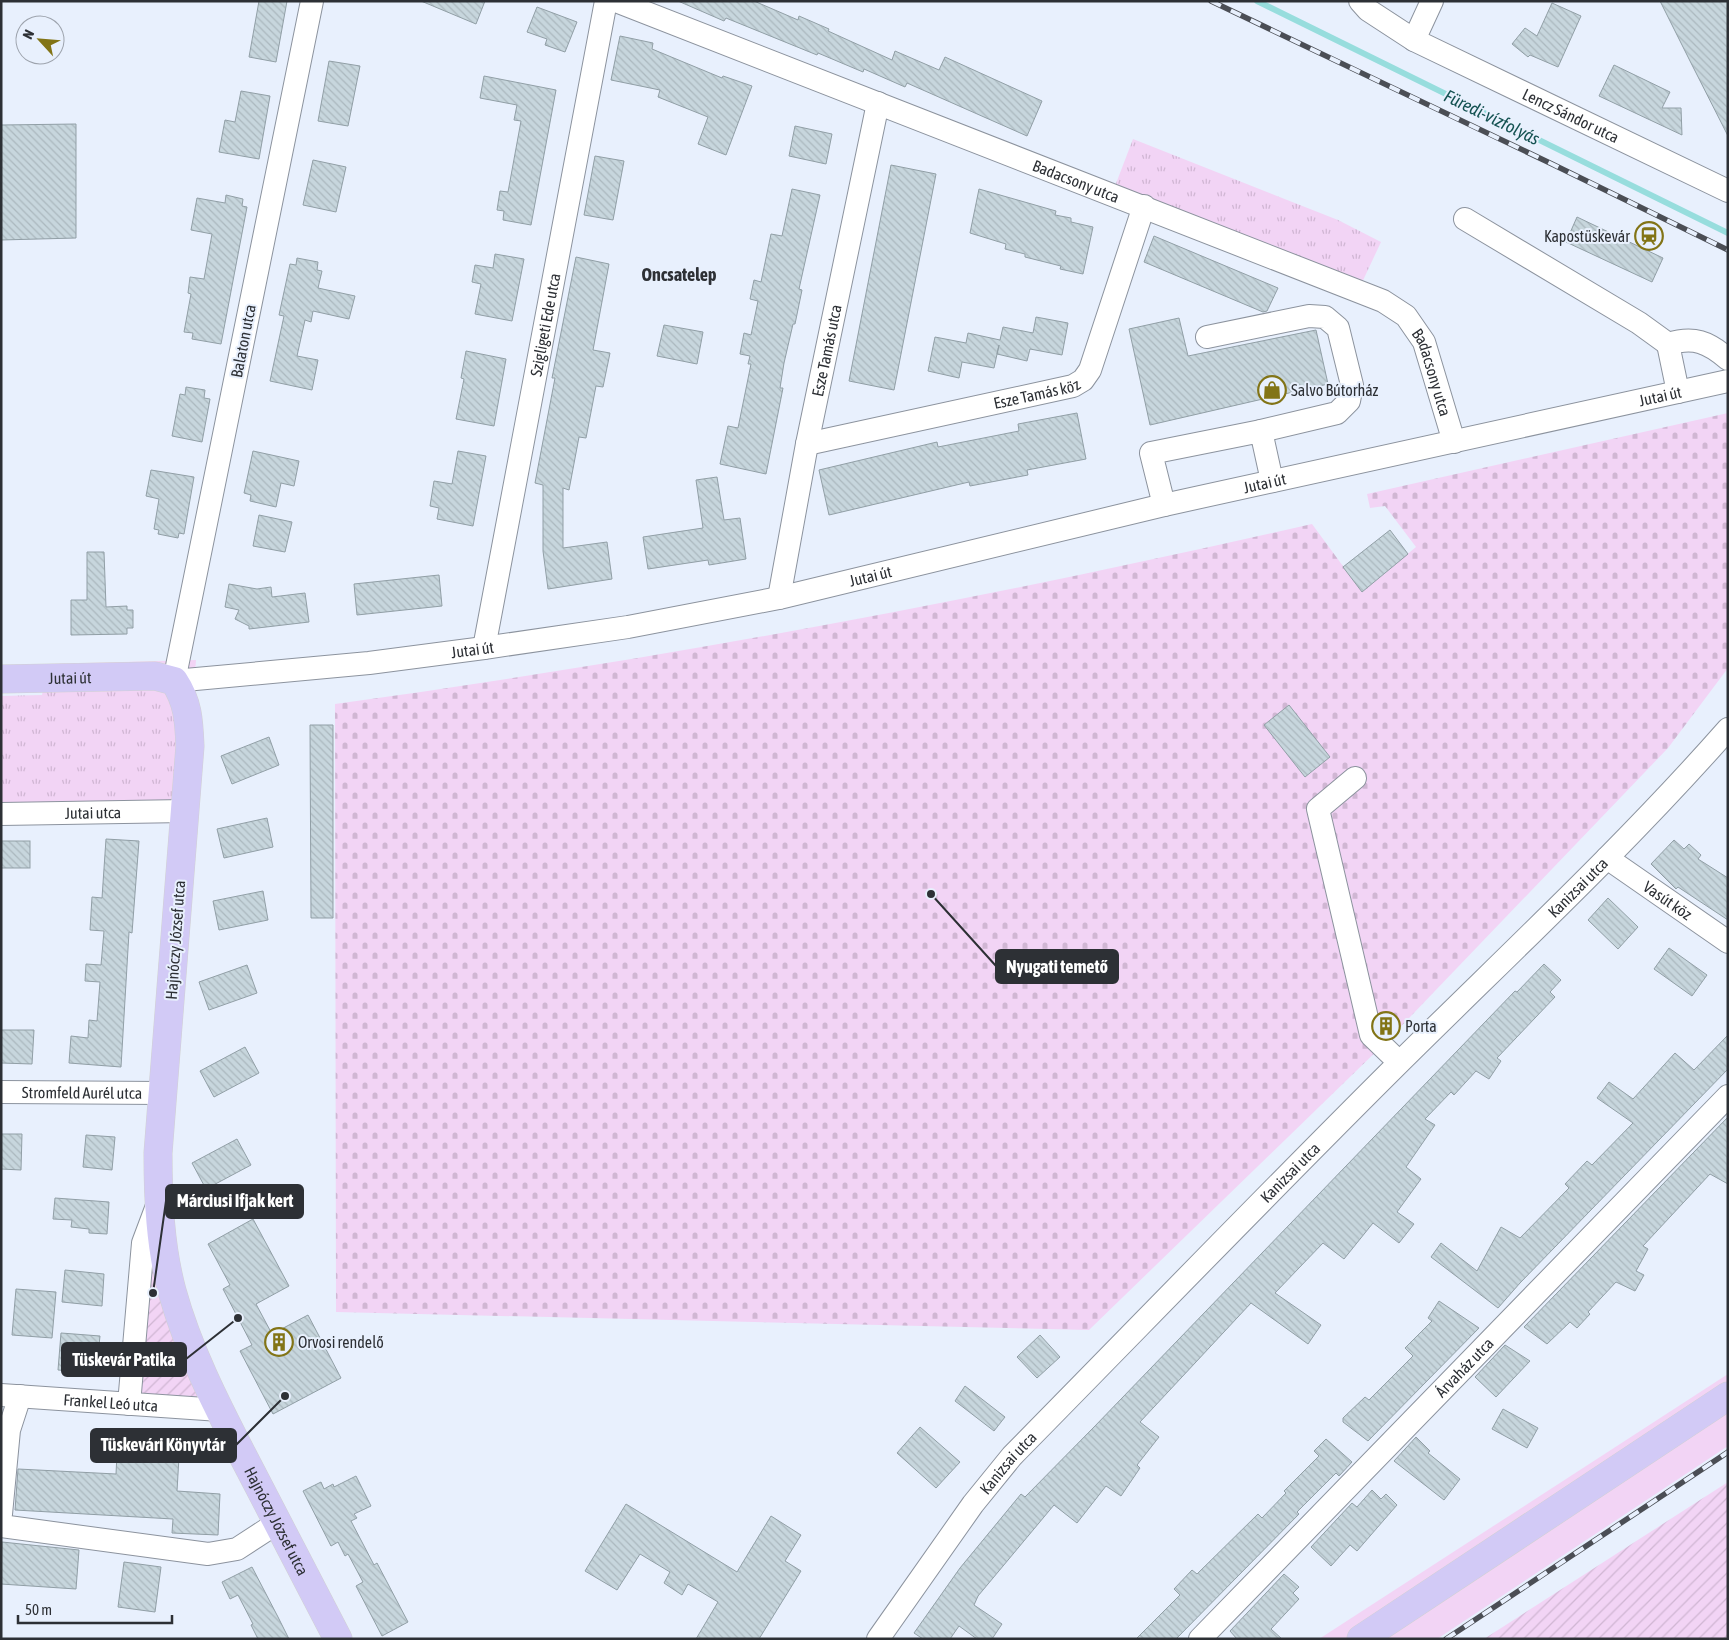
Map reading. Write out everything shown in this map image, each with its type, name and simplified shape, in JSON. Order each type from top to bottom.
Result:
[{"type":"main road","name":"Jutai út","points":[[1,679],[134,675],[155,676],[174,681]]},
{"type":"main road","name":"Hajnóczy József utca","points":[[174,681],[184,695],[189,711],[190,746],[158,1152],[158,1202],[163,1249],[172,1290],[185,1331],[220,1410],[338,1639]]},
{"type":"main road","points":[[1361,1639],[1728,1396]]},
{"type":"street","name":"Balaton utca","points":[[174,681],[312,1]]},
{"type":"street","name":"Szigligeti Ede utca","points":[[484,648],[606,1]]},
{"type":"street","name":"Badacsony utca","points":[[616,1],[1144,206],[1383,302],[1406,316],[1424,342],[1454,442]]},
{"type":"street","name":"Lencz Sándor utca","points":[[1360,1],[1368,10],[1414,40],[1728,192]]},
{"type":"street","points":[[1414,40],[1432,1]]},
{"type":"street","name":"Esze Tamás utca","points":[[779,598],[808,444],[878,103]]},
{"type":"street","name":"Esze Tamás köz","points":[[808,444],[1073,386],[1083,380],[1090,370],[1144,206]]},
{"type":"street","points":[[1465,219],[1639,323],[1668,344],[1678,392]]},
{"type":"street","points":[[1164,505],[1151,453],[1337,413],[1349,401],[1352,385],[1338,328],[1325,317],[1309,316],[1207,337]]},
{"type":"street","points":[[1668,344],[1684,339],[1706,343],[1728,359]]},
{"type":"street","name":"Jutai út","points":[[174,681],[368,664],[628,627],[779,598],[1164,505],[1728,381]]},
{"type":"street","points":[[1260,431],[1272,481]]},
{"type":"street","name":"Kanizsai utca","points":[[884,1636],[973,1504],[1012,1456],[1399,1062],[1607,858],[1687,776],[1728,729]]},
{"type":"street","points":[[1355,778],[1318,809],[1371,1035],[1399,1062]]},
{"type":"street","name":"Jutai utca","points":[[1,814],[185,811]]},
{"type":"street","name":"Vasút köz","points":[[1607,858],[1728,942]]},
{"type":"street","name":"Stromfeld Aurél utca","points":[[1,1092],[162,1093]]},
{"type":"street","name":"Árvaház utca","points":[[1200,1639],[1728,1096]]},
{"type":"street","name":"Hajnóczy József utca","points":[[129,1404],[143,1243],[158,1202]]},
{"type":"street","points":[[1,1514],[11,1396]]},
{"type":"street","name":"Frankel Leó utca","points":[[11,1396],[220,1410]]},
{"type":"street","points":[[1,1526],[208,1554],[236,1549],[277,1522]]},
{"type":"green space","points":[[1133,139],[1338,220],[1381,242],[1358,291],[1112,194]]},
{"type":"green space","points":[[1728,413],[1728,668],[1668,748],[1387,1041],[1089,1330],[336,1312],[335,704],[581,667],[825,625],[1069,577],[1312,524],[1362,592],[1416,547],[1385,506],[1370,508],[1367,494]]},
{"type":"green space","points":[[196,660],[184,823],[1,824],[1,696],[42,695],[48,664]]},
{"type":"green space","points":[[149,1249],[206,1407],[135,1399]]},
{"type":"green space","points":[[1728,1374],[1728,1446],[1437,1639],[1319,1639]]},
{"type":"green space","points":[[1728,1482],[1728,1639],[1484,1639]]},
{"type":"building","points":[[259,1],[287,1],[276,62],[249,57]]},
{"type":"building","points":[[421,1],[485,1],[476,24]]},
{"type":"building","points":[[678,1],[754,1],[798,20],[799,16],[892,60],[895,51],[939,70],[945,57],[1042,101],[1027,136],[907,83],[905,87],[864,69],[863,72],[726,18],[724,21]]},
{"type":"building","points":[[1660,1],[1728,1],[1728,136],[1690,61]]},
{"type":"building","points":[[1552,3],[1581,16],[1558,67],[1530,55],[1528,57],[1512,44],[1525,28],[1537,36]]},
{"type":"building","points":[[537,7],[577,22],[565,52],[545,45],[547,39],[527,32]]},
{"type":"building","points":[[620,36],[653,43],[652,49],[722,78],[723,76],[752,86],[726,155],[698,144],[708,117],[658,97],[660,90],[611,80]]},
{"type":"building","points":[[329,61],[360,66],[348,126],[318,121]]},
{"type":"building","points":[[1614,65],[1670,92],[1662,108],[1681,108],[1682,135],[1599,96]]},
{"type":"building","points":[[484,76],[556,90],[531,225],[503,220],[504,211],[497,210],[500,191],[508,192],[521,121],[514,120],[517,105],[480,98]]},
{"type":"building","points":[[241,91],[270,96],[259,159],[219,152],[225,120],[235,122]]},
{"type":"building","points":[[76,124],[76,238],[1,240],[1,125]]},
{"type":"building","points":[[795,126],[832,134],[826,164],[789,156]]},
{"type":"building","points":[[595,156],[624,161],[613,220],[584,215]]},
{"type":"building","points":[[313,160],[346,167],[336,212],[303,205]]},
{"type":"building","points":[[891,165],[936,174],[894,390],[849,381]]},
{"type":"building","points":[[792,189],[820,195],[799,289],[802,290],[795,324],[793,324],[784,363],[780,388],[783,388],[766,474],[720,464],[728,426],[738,428],[751,364],[748,364],[750,356],[740,354],[744,333],[751,335],[758,301],[750,299],[754,280],[761,282],[771,234],[782,236]]},
{"type":"building","points":[[979,189],[1056,211],[1055,215],[1071,218],[1071,222],[1093,227],[1083,274],[1060,269],[1061,266],[1025,257],[1025,254],[1005,249],[1006,244],[970,233]]},
{"type":"building","points":[[226,195],[243,199],[242,206],[247,207],[221,344],[192,339],[193,333],[184,332],[191,294],[188,293],[190,277],[204,279],[212,234],[191,230],[197,198],[225,203]]},
{"type":"building","points":[[1577,217],[1663,258],[1652,282],[1566,242]]},
{"type":"building","points":[[1154,236],[1278,288],[1267,311],[1263,312],[1144,262]]},
{"type":"building","points":[[495,254],[524,259],[512,321],[475,314],[481,284],[472,282],[475,265],[493,268]]},
{"type":"building","points":[[576,257],[609,264],[593,350],[610,353],[603,387],[596,386],[586,438],[579,437],[569,490],[563,488],[563,548],[607,542],[612,579],[548,589],[543,551],[543,485],[535,483],[555,378],[552,378]]},
{"type":"building","points":[[297,258],[318,262],[317,270],[322,271],[318,288],[355,296],[349,319],[313,311],[311,322],[305,320],[297,356],[318,360],[312,390],[270,381],[284,316],[279,315],[290,264],[296,265]]},
{"type":"building","points":[[1036,317],[1068,323],[1062,355],[1030,349],[1027,361],[997,354],[994,368],[962,362],[959,378],[928,371],[935,337],[966,343],[968,333],[1000,340],[1003,327],[1033,333]]},
{"type":"building","points":[[1179,318],[1188,356],[1316,330],[1328,384],[1150,425],[1129,329]]},
{"type":"building","points":[[664,325],[703,332],[697,364],[657,356]]},
{"type":"building","points":[[466,351],[506,359],[494,426],[456,419],[464,379],[461,378]]},
{"type":"building","points":[[186,387],[205,390],[204,398],[210,399],[202,442],[172,436],[180,394],[185,395]]},
{"type":"building","points":[[1077,413],[1086,459],[1027,470],[1028,475],[970,486],[969,482],[829,515],[819,470],[937,442],[938,447],[1019,431],[1018,424]]},
{"type":"building","points":[[253,451],[299,461],[294,486],[281,483],[276,507],[250,501],[251,495],[244,493]]},
{"type":"building","points":[[458,451],[486,456],[473,526],[437,519],[439,508],[430,506],[434,481],[452,484]]},
{"type":"building","points":[[151,470],[194,477],[184,534],[179,533],[178,538],[158,534],[159,530],[154,529],[159,499],[146,496]]},
{"type":"building","points":[[717,477],[724,520],[740,518],[746,559],[709,565],[708,560],[648,569],[643,537],[703,528],[696,480]]},
{"type":"building","points":[[259,515],[292,522],[285,552],[253,546]]},
{"type":"building","points":[[1390,530],[1408,554],[1362,592],[1343,567]]},
{"type":"building","points":[[87,552],[104,552],[106,607],[127,606],[127,610],[133,610],[133,628],[127,628],[127,634],[71,635],[71,600],[87,600]]},
{"type":"building","points":[[439,575],[442,606],[357,615],[354,584]]},
{"type":"building","points":[[229,584],[257,589],[271,587],[272,597],[305,593],[309,622],[249,629],[249,626],[235,619],[239,610],[225,607]]},
{"type":"building","points":[[1289,705],[1330,757],[1305,777],[1264,725]]},
{"type":"building","points":[[310,725],[333,725],[333,918],[311,918]]},
{"type":"building","points":[[269,737],[279,765],[232,784],[221,756]]},
{"type":"building","points":[[267,818],[273,847],[224,858],[217,829]]},
{"type":"building","points":[[106,839],[139,841],[132,933],[129,932],[121,1067],[69,1063],[71,1036],[88,1038],[89,1020],[97,1021],[100,982],[85,981],[86,964],[101,965],[104,931],[90,930],[92,897],[102,898]]},
{"type":"building","points":[[1674,840],[1684,849],[1689,844],[1701,855],[1698,859],[1728,878],[1728,920],[1678,887],[1676,889],[1651,864]]},
{"type":"building","points":[[1,841],[30,841],[30,868],[1,868]]},
{"type":"building","points":[[263,891],[268,920],[219,930],[213,901]]},
{"type":"building","points":[[1608,898],[1638,927],[1618,949],[1588,920]]},
{"type":"building","points":[[1669,948],[1707,975],[1692,996],[1654,969]]},
{"type":"building","points":[[1544,964],[1561,980],[1550,992],[1555,997],[1497,1058],[1501,1061],[1489,1079],[1476,1071],[1454,1095],[1451,1092],[1425,1119],[1435,1125],[1406,1167],[1421,1179],[1397,1212],[1414,1224],[1399,1243],[1373,1223],[1344,1259],[1323,1243],[1275,1293],[1321,1325],[1308,1344],[1251,1303],[1140,1422],[1159,1437],[1137,1465],[1140,1468],[1121,1496],[1106,1486],[1077,1523],[1054,1505],[978,1596],[974,1605],[1002,1624],[992,1639],[977,1639],[959,1626],[950,1639],[923,1639],[914,1633],[960,1568],[1021,1494],[1025,1497],[1515,991],[1517,992]]},
{"type":"building","points":[[247,965],[257,993],[209,1010],[199,982]]},
{"type":"building","points":[[1,1030],[34,1030],[32,1064],[1,1063]]},
{"type":"building","points":[[1728,1035],[1728,1069],[1498,1308],[1431,1257],[1441,1243],[1477,1271],[1501,1227],[1520,1238],[1569,1188],[1565,1184],[1587,1161],[1592,1165],[1633,1123],[1597,1098],[1609,1082],[1633,1099],[1675,1053],[1694,1070]]},
{"type":"building","points":[[245,1047],[259,1073],[214,1097],[200,1071]]},
{"type":"building","points":[[1728,1117],[1728,1184],[1710,1174],[1643,1246],[1648,1249],[1636,1271],[1644,1275],[1635,1291],[1616,1282],[1588,1312],[1590,1314],[1577,1328],[1570,1322],[1547,1344],[1524,1327]]},
{"type":"building","points":[[1,1134],[22,1134],[21,1170],[1,1169]]},
{"type":"building","points":[[86,1135],[115,1137],[112,1170],[83,1167]]},
{"type":"building","points":[[237,1139],[251,1165],[206,1189],[192,1163]]},
{"type":"building","points":[[55,1198],[109,1202],[107,1234],[89,1233],[89,1229],[71,1227],[72,1220],[53,1219]]},
{"type":"building","points":[[253,1219],[289,1286],[256,1304],[272,1334],[308,1315],[341,1378],[273,1414],[240,1351],[252,1345],[223,1289],[230,1285],[208,1244]]},
{"type":"building","points":[[65,1270],[104,1274],[102,1306],[62,1302]]},
{"type":"building","points":[[16,1289],[56,1292],[52,1338],[12,1335]]},
{"type":"building","points":[[1439,1301],[1479,1328],[1368,1441],[1343,1422],[1343,1418],[1365,1397],[1369,1400],[1413,1356],[1405,1348],[1432,1321],[1428,1318]]},
{"type":"building","points":[[61,1333],[100,1336],[96,1373],[58,1370]]},
{"type":"building","points":[[1040,1335],[1060,1357],[1037,1378],[1017,1357]]},
{"type":"building","points":[[1505,1345],[1530,1361],[1496,1397],[1475,1377]]},
{"type":"building","points":[[965,1386],[1005,1417],[994,1431],[955,1401]]},
{"type":"building","points":[[1503,1409],[1538,1428],[1527,1448],[1492,1429]]},
{"type":"building","points":[[920,1427],[960,1462],[936,1488],[897,1453]]},
{"type":"building","points":[[1416,1437],[1430,1451],[1428,1453],[1460,1479],[1444,1500],[1394,1461]]},
{"type":"building","points":[[1326,1439],[1352,1462],[1339,1476],[1336,1473],[1297,1512],[1299,1514],[1176,1639],[1136,1639],[1180,1595],[1174,1589],[1192,1570],[1197,1574],[1258,1514],[1262,1518],[1286,1493],[1284,1491],[1319,1456],[1314,1451]]},
{"type":"building","points":[[117,1454],[179,1457],[177,1491],[220,1494],[218,1535],[172,1533],[173,1519],[15,1510],[18,1469],[116,1474]]},
{"type":"building","points":[[356,1476],[371,1506],[354,1514],[357,1518],[351,1521],[374,1565],[377,1563],[408,1622],[382,1636],[356,1586],[363,1582],[348,1554],[345,1556],[338,1542],[331,1546],[303,1491],[321,1482],[324,1489],[333,1484],[334,1487]]},
{"type":"building","points":[[1372,1490],[1381,1499],[1386,1494],[1397,1505],[1357,1551],[1350,1545],[1331,1566],[1311,1547],[1352,1503],[1357,1507]]},
{"type":"building","points":[[626,1504],[737,1572],[771,1516],[801,1535],[785,1561],[801,1571],[759,1639],[696,1639],[718,1602],[688,1584],[682,1595],[664,1583],[670,1572],[640,1554],[617,1590],[585,1571]]},
{"type":"building","points":[[2,1542],[79,1550],[76,1589],[1,1584]]},
{"type":"building","points":[[124,1562],[161,1567],[155,1612],[118,1607]]},
{"type":"building","points":[[252,1567],[289,1639],[258,1639],[251,1625],[253,1624],[238,1595],[230,1599],[222,1582]]},
{"type":"building","points":[[1284,1574],[1299,1587],[1293,1593],[1299,1599],[1271,1629],[1282,1639],[1237,1639],[1230,1631]]},
{"type":"waterway","name":"Füredi-vízfolyás","points":[[1257,1],[1728,233]]},
{"type":"railway","points":[[1211,1],[1728,250]]},
{"type":"railway","points":[[1446,1639],[1728,1452]]},
{"type":"place","name":"Kapostüskevár","points":[[1649,236]]},
{"type":"place","name":"Salvo Bútorház","points":[[1272,390]]},
{"type":"place","name":"Nyugati temető","points":[[931,894]]},
{"type":"place","name":"Porta","points":[[1386,1026]]},
{"type":"place","name":"Márciusi Ifjak kert","points":[[153,1293]]},
{"type":"place","name":"Tüskevár Patika","points":[[238,1318]]},
{"type":"place","name":"Orvosi rendelő","points":[[279,1342]]},
{"type":"place","name":"Tüskevári Könyvtár","points":[[285,1396]]},
{"type":"district","name":"Oncsatelep","points":[[679,274]]}]
